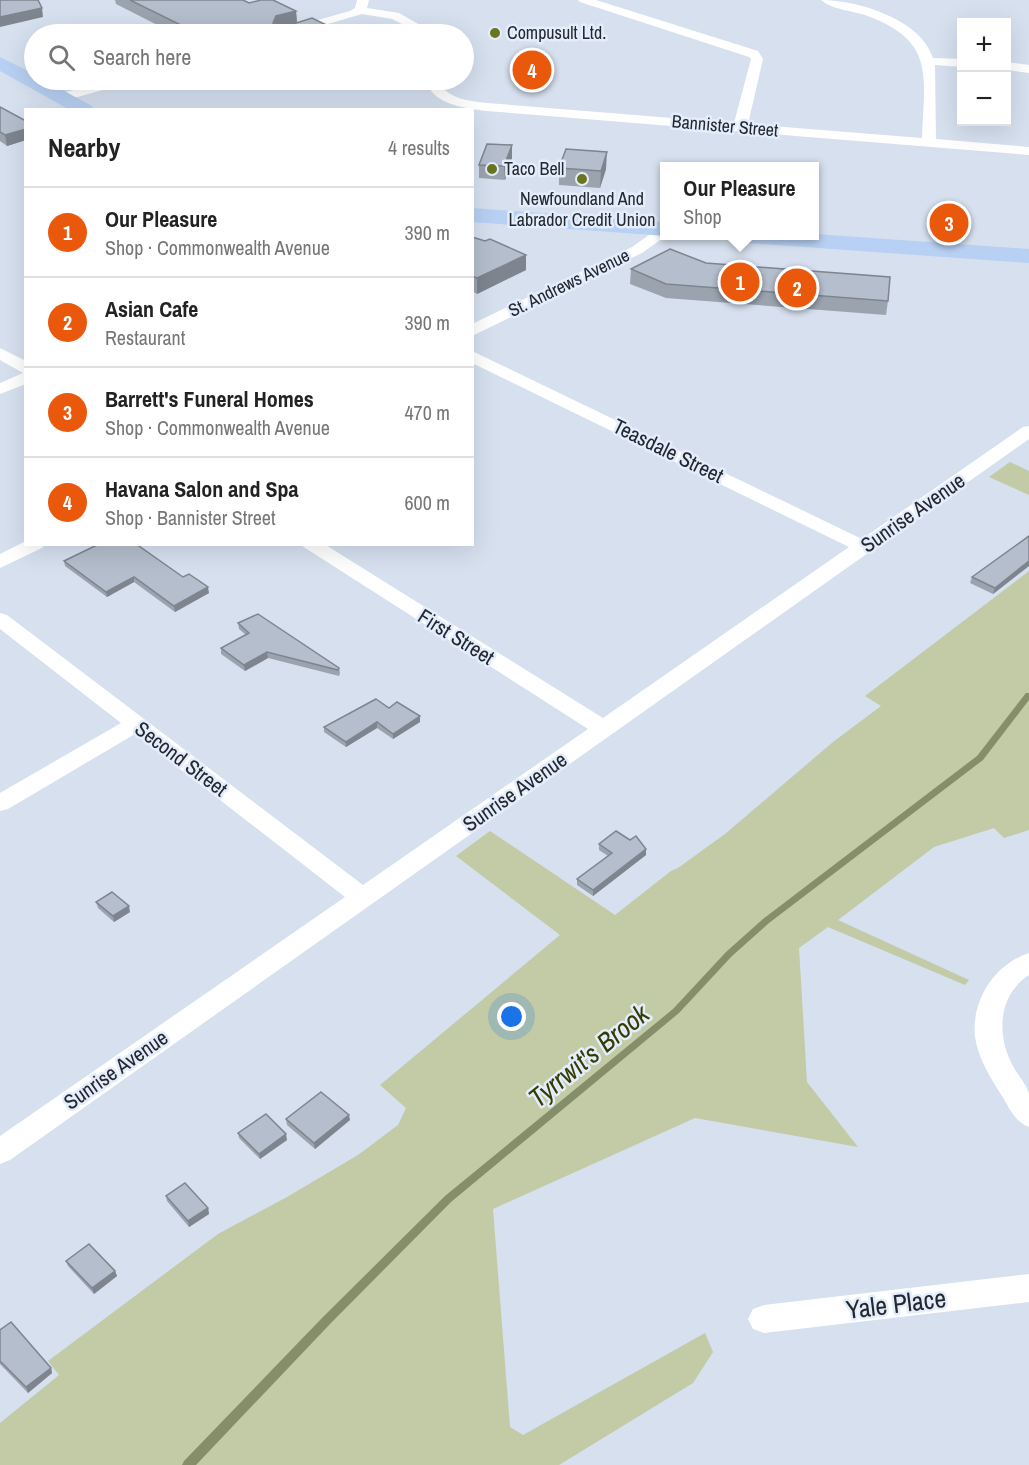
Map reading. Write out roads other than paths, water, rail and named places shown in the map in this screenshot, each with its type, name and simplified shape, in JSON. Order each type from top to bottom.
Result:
[{"type":"main road","points":[[0,63],[24,76]]},
{"type":"main road","points":[[50,90],[82,108]]},
{"type":"main road","points":[[474,214],[660,229]]},
{"type":"main road","points":[[803,240],[1029,256]]},
{"type":"street","points":[[584,0],[754,54],[757,59],[740,128]]},
{"type":"street","points":[[826,0],[896,24],[921,45],[927,61],[929,143]]},
{"type":"street","points":[[321,24],[337,20],[361,5],[395,16],[411,24]]},
{"type":"street","points":[[927,61],[957,63]]},
{"type":"street","points":[[1011,67],[1029,69]]},
{"type":"street","points":[[63,97],[88,90]]},
{"type":"street","name":"Bannister Street","points":[[437,90],[444,96],[479,106],[1029,151]]},
{"type":"street","name":"St. Andrews Avenue","points":[[474,330],[637,250],[660,232]]},
{"type":"street","points":[[0,353],[24,368]]},
{"type":"street","name":"Teasdale Street","points":[[474,357],[864,547]]},
{"type":"street","points":[[0,389],[24,379]]},
{"type":"street","name":"Sunrise Avenue","points":[[0,1152],[1029,431]]},
{"type":"street","points":[[0,562],[31,546]]},
{"type":"street","name":"First Street","points":[[312,546],[604,729]]},
{"type":"street","name":"Second Street","points":[[0,619],[363,898]]},
{"type":"street","points":[[0,803],[136,724]]},
{"type":"street","points":[[1029,963],[1009,977],[997,991],[991,1008],[989,1028],[995,1058],[1029,1115]]},
{"type":"street","name":"Yale Place","points":[[764,1319],[1029,1288]]},
{"type":"waterway","name":"Tyrrwit's Brook","points":[[188,1465],[326,1321],[448,1199],[676,1011],[729,954],[766,921],[980,758],[1029,695]]},
{"type":"place","name":"Compusult Ltd.","points":[[495,33]]},
{"type":"place","name":"Havana Salon and Spa","points":[[532,70]]},
{"type":"place","name":"Taco Bell","points":[[492,169]]},
{"type":"place","name":"Newfoundland And Labrador Credit Union","points":[[582,179]]},
{"type":"place","name":"Barrett's Funeral Homes","points":[[949,223]]},
{"type":"place","name":"Our Pleasure","points":[[740,282]]},
{"type":"place","name":"Asian Cafe","points":[[797,288]]}]
